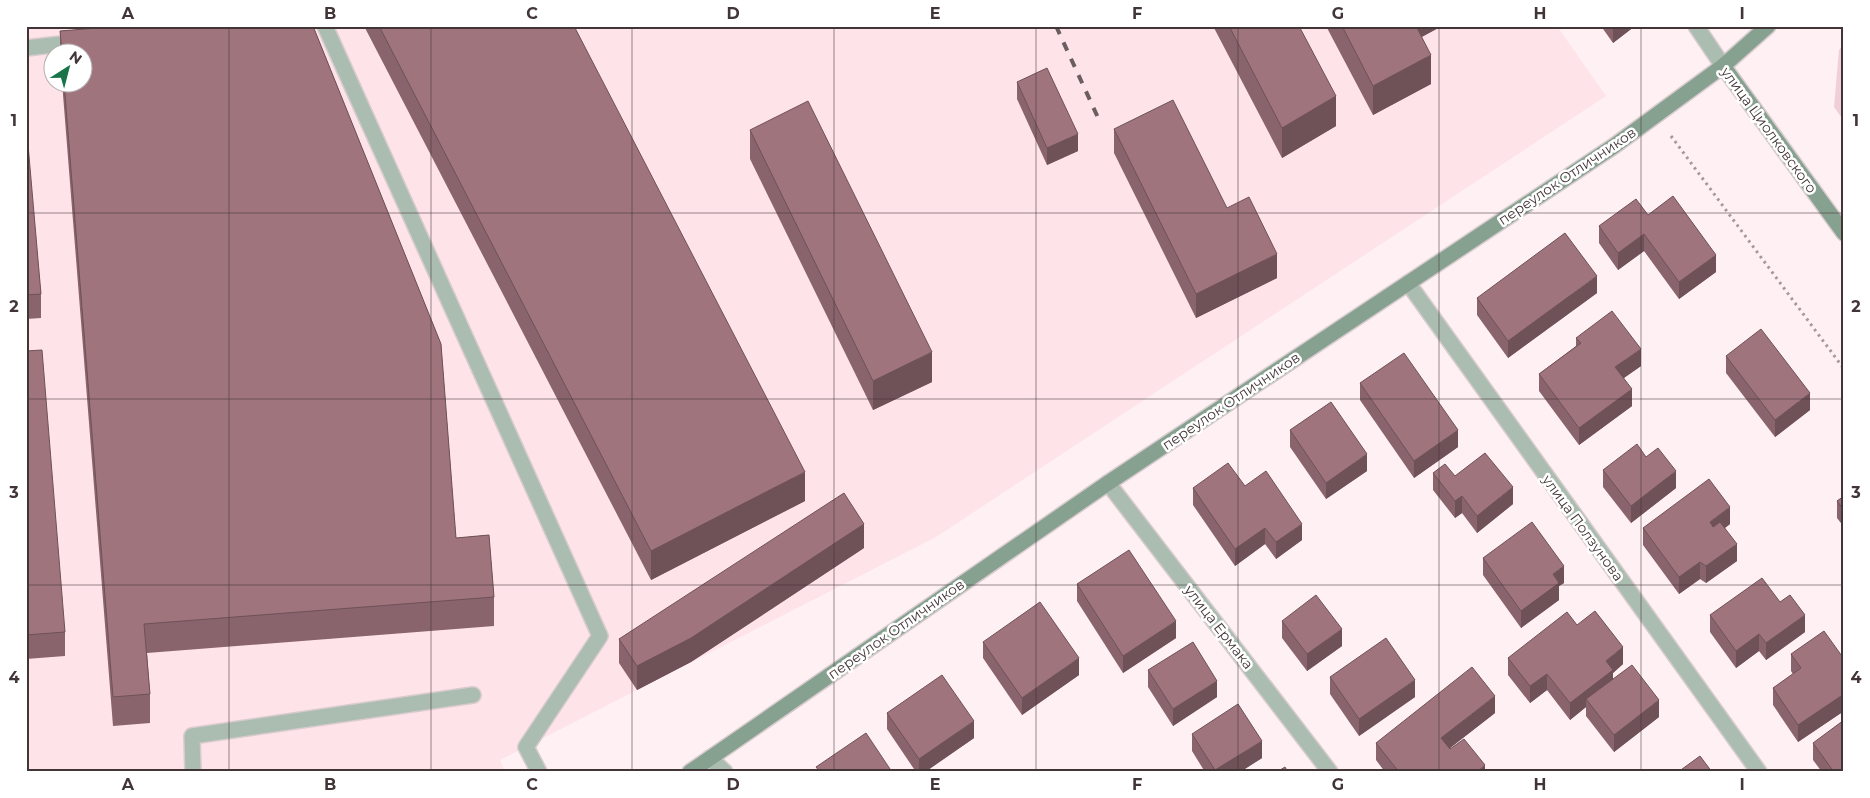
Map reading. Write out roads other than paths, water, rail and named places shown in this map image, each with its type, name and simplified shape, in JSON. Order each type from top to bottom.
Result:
[{"type":"main road","name":"переулок Отличников","points":[[690,772],[1108,483],[1614,146],[1723,66],[1768,26]]},
{"type":"main road","name":"улица Циолковского","points":[[1723,66],[1844,233]]},
{"type":"street","points":[[325,26],[600,636],[526,746],[540,772]]},
{"type":"street","name":"улица Циолковского","points":[[1696,26],[1723,66]]},
{"type":"street","points":[[26,48],[89,41]]},
{"type":"street","name":"улица Ползунова","points":[[1408,283],[1759,772]]},
{"type":"street","name":"улица Ермака","points":[[1108,483],[1330,772]]},
{"type":"street","points":[[193,772],[192,736],[473,695]]},
{"type":"street","points":[[710,758],[726,772]]},
{"type":"railway","points":[[1056,26],[1100,122]]}]
